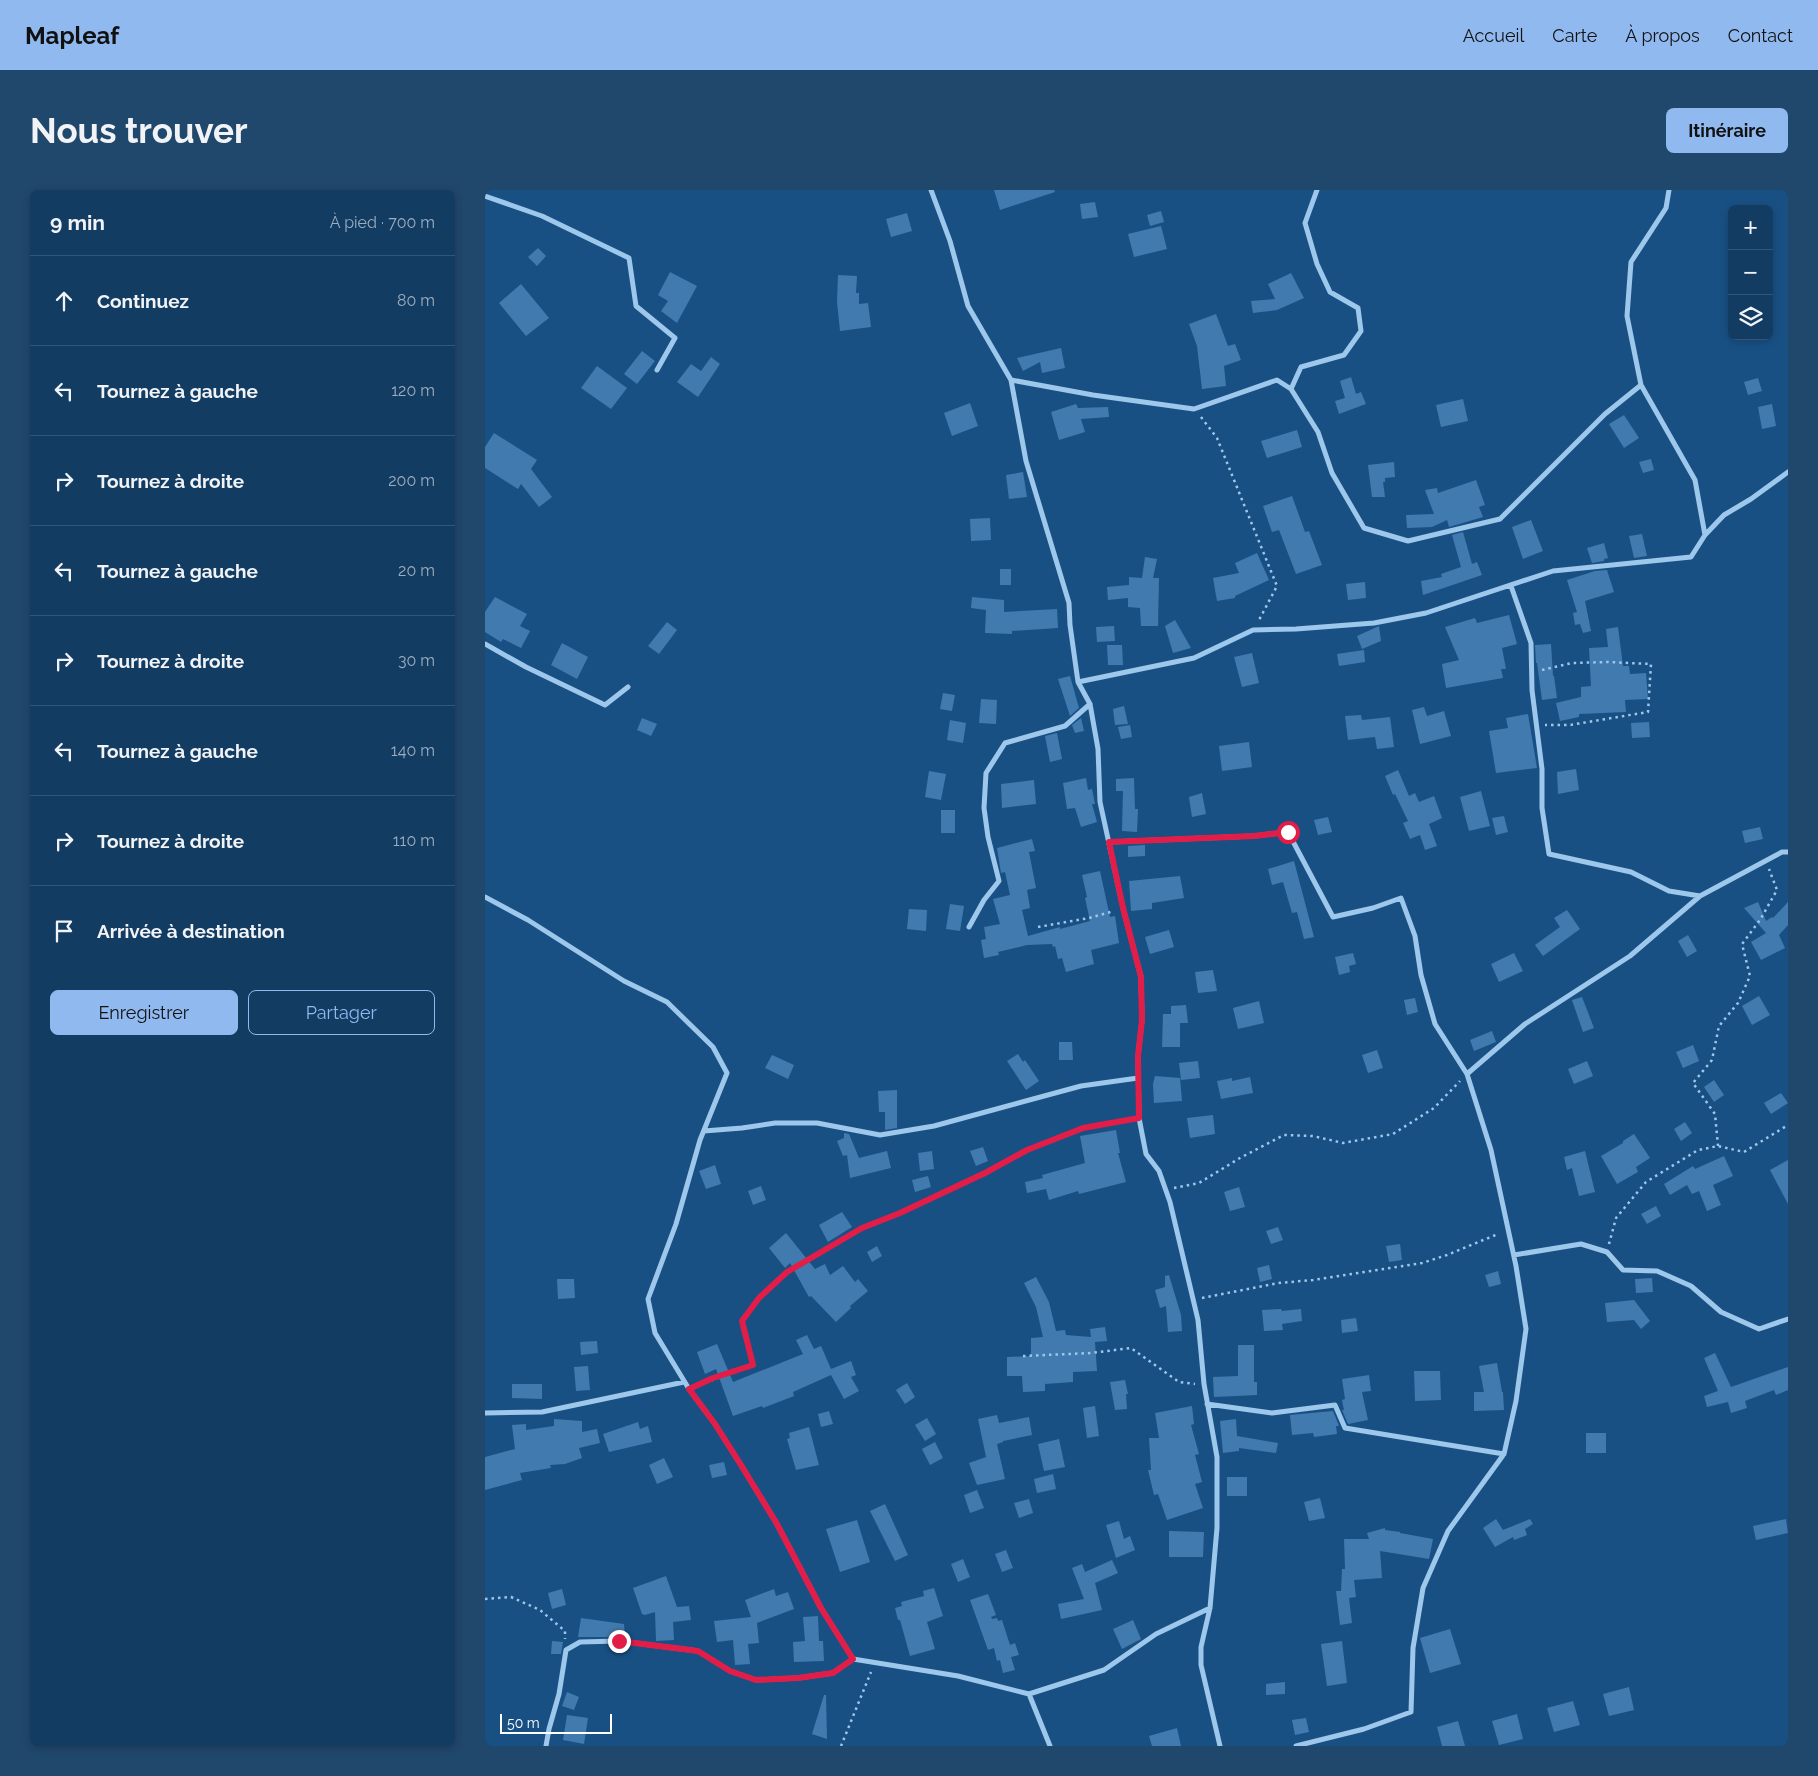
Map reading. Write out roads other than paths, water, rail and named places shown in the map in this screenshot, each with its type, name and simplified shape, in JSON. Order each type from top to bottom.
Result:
[{"type":"street","points":[[931,190],[950,241],[968,306],[1011,380],[1025,461],[1069,603],[1078,682],[1090,704],[1098,749],[1099,802],[1141,977],[1142,1020],[1138,1056],[1139,1118],[1146,1154],[1159,1171],[1165,1190],[1198,1320],[1204,1384],[1217,1457],[1217,1528],[1209,1608],[1201,1648],[1201,1665],[1220,1746]]},
{"type":"street","points":[[1291,389],[1301,367],[1344,355],[1361,331],[1358,308],[1331,292],[1315,256],[1305,223],[1317,190]]},
{"type":"street","points":[[1669,190],[1666,208],[1631,262],[1627,316],[1641,385],[1695,480],[1705,535]]},
{"type":"street","points":[[485,196],[542,216],[629,258],[636,306],[675,338],[657,370]]},
{"type":"street","points":[[1011,380],[1093,395],[1194,409],[1277,380],[1291,389],[1318,432],[1332,473],[1364,528],[1408,541],[1500,519],[1605,414],[1641,385]]},
{"type":"street","points":[[1078,682],[1194,658],[1253,630],[1374,623],[1426,613],[1553,572],[1691,556],[1705,535],[1724,515],[1751,499],[1788,472]]},
{"type":"street","points":[[1511,586],[1531,643],[1531,673],[1542,769],[1542,808],[1549,854],[1631,872],[1669,891],[1700,896]]},
{"type":"street","points":[[485,644],[526,667],[605,705],[628,687]]},
{"type":"street","points":[[969,927],[999,881],[984,808],[987,773],[1005,743],[1065,726],[1090,704]]},
{"type":"street","points":[[1109,842],[1254,836],[1288,832],[1333,917],[1373,908],[1401,898],[1415,936],[1421,975],[1435,1024],[1467,1074],[1491,1150],[1508,1230],[1526,1329],[1517,1400],[1504,1454],[1448,1530],[1423,1588],[1413,1648],[1411,1712],[1363,1728],[1296,1746]]},
{"type":"street","points":[[1467,1074],[1525,1024],[1630,956],[1700,896],[1782,852],[1788,852]]},
{"type":"street","points":[[485,897],[528,920],[624,981],[667,1002],[713,1047],[727,1073],[703,1131],[676,1224],[648,1300],[655,1333],[684,1382],[715,1424],[777,1524],[821,1608],[853,1659]]},
{"type":"street","points":[[703,1131],[775,1123],[817,1123],[880,1135],[934,1126],[1081,1086],[1138,1078]]},
{"type":"street","points":[[1513,1255],[1581,1244],[1607,1252],[1623,1270],[1657,1271],[1691,1286],[1721,1312],[1759,1329],[1788,1319]]},
{"type":"street","points":[[485,1413],[542,1412],[684,1382]]},
{"type":"street","points":[[1207,1404],[1272,1412],[1335,1405],[1345,1428],[1504,1454]]},
{"type":"street","points":[[546,1746],[559,1694],[566,1650],[580,1642],[619,1641],[698,1651],[730,1671],[756,1680],[798,1678],[833,1673],[853,1659],[958,1676],[1029,1694],[1104,1670],[1156,1634],[1209,1608]]},
{"type":"street","points":[[1029,1694],[1051,1746]]}]
